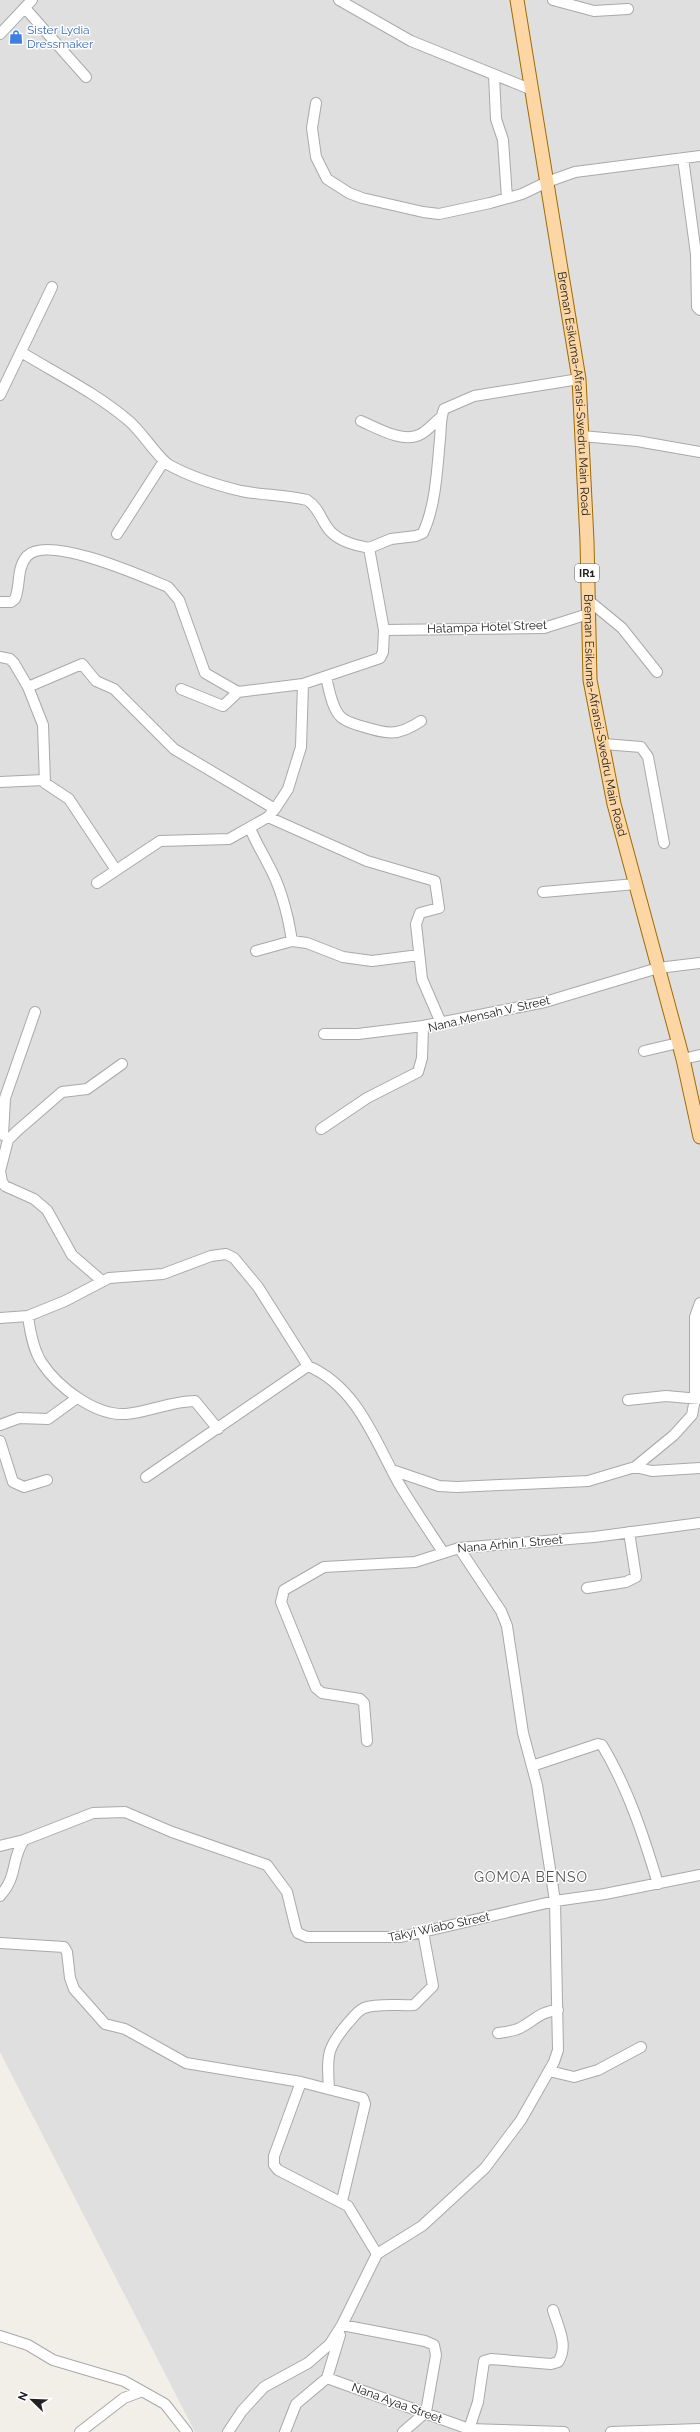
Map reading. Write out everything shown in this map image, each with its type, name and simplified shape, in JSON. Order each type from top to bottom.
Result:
[{"type":"main road","name":"Breman Esikuma-Afransi-Swedru Main Road","points":[[517,0],[530,89],[547,182],[579,379],[590,680],[604,744],[614,804],[683,1060],[700,1137]]},
{"type":"street","points":[[0,34],[32,0]]},
{"type":"street","points":[[339,0],[411,41],[530,89]]},
{"type":"street","points":[[553,0],[594,11],[628,9]]},
{"type":"street","points":[[24,8],[86,77]]},
{"type":"street","points":[[494,75],[496,119],[503,140],[508,198]]},
{"type":"street","points":[[316,103],[312,128],[316,157],[327,179],[349,193],[423,212],[439,214],[508,198],[522,194],[547,182],[575,172],[700,156]]},
{"type":"street","points":[[683,158],[696,254],[698,307],[700,310]]},
{"type":"street","points":[[0,395],[52,287]]},
{"type":"street","points":[[21,352],[110,406],[148,440],[164,461],[203,480],[226,486],[306,500],[315,506],[330,532],[342,540],[369,548],[391,539],[416,536],[423,533],[435,485],[440,437],[440,418],[444,409],[450,405],[474,396],[579,379]]},
{"type":"street","points":[[361,421],[403,437],[412,437],[421,434],[440,418]]},
{"type":"street","points":[[582,436],[636,441],[700,452]]},
{"type":"street","points":[[117,534],[164,461]]},
{"type":"street","points":[[181,689],[223,706],[238,692],[303,684],[380,658],[383,652],[384,630],[369,548]]},
{"type":"street","points":[[0,602],[11,602],[15,599],[20,565],[29,554],[46,550],[74,553],[103,561],[168,587],[179,600],[205,673],[238,692]]},
{"type":"street","points":[[588,600],[622,628],[657,672]]},
{"type":"street","name":"Hatampa Hotel Street","points":[[384,630],[544,628],[588,614]]},
{"type":"street","points":[[0,657],[10,659],[28,687],[44,730],[44,780],[48,786],[69,799],[116,870]]},
{"type":"street","points":[[28,687],[82,664],[96,681],[114,689],[174,749],[276,809]]},
{"type":"street","points":[[326,677],[335,707],[340,717],[350,722],[386,734],[408,730],[421,721]]},
{"type":"street","points":[[97,883],[160,841],[221,841],[229,839],[268,817],[276,809],[288,789],[301,747],[303,684]]},
{"type":"street","points":[[604,744],[641,747],[648,757],[664,843]]},
{"type":"street","points":[[0,782],[44,780]]},
{"type":"street","points":[[268,817],[367,861],[435,881],[439,908],[420,913],[416,920],[422,980],[441,1023]]},
{"type":"street","points":[[250,828],[260,851],[269,865],[288,914],[292,941]]},
{"type":"street","points":[[542,892],[636,884]]},
{"type":"street","points":[[256,951],[292,941],[307,943],[343,957],[378,961],[419,955]]},
{"type":"street","name":"Nana Mensah V. Street","points":[[321,1128],[367,1098],[418,1072],[422,1058],[423,1026],[545,1002],[658,968],[700,963]]},
{"type":"street","points":[[35,1012],[5,1098],[4,1136],[0,1177],[5,1186],[28,1196],[47,1210],[72,1255],[102,1280]]},
{"type":"street","points":[[324,1034],[358,1034],[423,1026]]},
{"type":"street","points":[[644,1051],[678,1043]]},
{"type":"street","points":[[683,1060],[700,1055]]},
{"type":"street","points":[[4,1136],[17,1131],[62,1092],[87,1089],[122,1064]]},
{"type":"street","points":[[0,1318],[28,1316],[65,1302],[102,1280],[118,1276],[163,1274],[211,1256],[226,1254],[234,1258],[258,1287],[308,1366],[316,1370],[350,1396],[392,1470],[443,1552]]},
{"type":"street","points":[[392,1470],[440,1486],[457,1487],[588,1480],[635,1467],[688,1420],[694,1410],[697,1399],[694,1324],[700,1303]]},
{"type":"street","points":[[28,1316],[36,1350],[42,1363],[66,1390],[77,1398],[109,1412],[125,1414],[195,1401],[218,1429]]},
{"type":"street","points":[[146,1477],[218,1429],[291,1376],[308,1366]]},
{"type":"street","points":[[628,1400],[666,1396],[697,1399]]},
{"type":"street","points":[[0,1425],[19,1418],[48,1419],[77,1398]]},
{"type":"street","points":[[0,1441],[13,1482],[24,1487],[48,1480]]},
{"type":"street","points":[[635,1467],[652,1471],[700,1468]]},
{"type":"street","name":"Nana Arhin I. Street","points":[[367,1741],[364,1703],[360,1699],[322,1693],[316,1688],[281,1602],[282,1593],[324,1567],[416,1562],[459,1548],[629,1532],[700,1523]]},
{"type":"street","points":[[587,1588],[626,1582],[636,1577],[629,1532]]},
{"type":"street","points":[[285,2432],[296,2404],[327,2378],[342,2325],[377,2254],[422,2226],[485,2168],[511,2136],[549,2071],[558,2050],[555,1901],[532,1766],[523,1733],[505,1617],[459,1548]]},
{"type":"street","points":[[532,1766],[598,1744],[602,1745],[630,1801],[647,1846],[658,1884]]},
{"type":"street","name":"Takyi Wiabo Street","points":[[0,1846],[24,1840],[93,1813],[125,1812],[172,1832],[263,1863],[270,1868],[284,1887],[296,1929],[302,1935],[384,1938],[423,1932],[555,1901],[658,1884],[700,1875]]},
{"type":"street","points":[[0,1896],[11,1882],[16,1852],[24,1840]]},
{"type":"street","points":[[329,2089],[327,2060],[329,2051],[333,2041],[358,2012],[370,2007],[414,2005],[433,1986],[423,1932]]},
{"type":"street","points":[[0,1943],[64,1947],[68,1952],[70,1978],[74,1989],[102,2022],[125,2029],[186,2063],[301,2082],[361,2097],[365,2101],[342,2201]]},
{"type":"street","points":[[498,2033],[518,2029],[536,2015],[546,2011],[558,2010]]},
{"type":"street","points":[[549,2071],[574,2077],[598,2070],[641,2047]]},
{"type":"street","points":[[301,2082],[274,2156],[274,2164],[278,2170],[342,2201],[352,2210],[377,2254]]},
{"type":"street","points":[[475,2430],[484,2361],[491,2359],[551,2364],[558,2362],[562,2357],[563,2343],[553,2310]]},
{"type":"street","points":[[342,2325],[425,2341],[434,2345],[436,2355],[426,2412],[403,2432]]},
{"type":"street","points":[[228,2432],[242,2411],[264,2387],[308,2363],[321,2353],[342,2325]]},
{"type":"street","points":[[0,2336],[28,2345],[53,2360],[124,2381],[140,2392],[165,2404],[187,2432]]},
{"type":"street","name":"Nana Ayaa Street","points":[[327,2378],[475,2430],[564,2432]]},
{"type":"street","points":[[80,2432],[124,2398],[140,2392]]},
{"type":"street","points":[[610,2432],[693,2430]]},
{"type":"shaded area","points":[[0,0],[700,0],[700,2432],[195,2432],[0,2052]]},
{"type":"place","name":"Sister Lydia Dressmaker","points":[[16,37]]},
{"type":"district","name":"GOMOA BENSO","points":[[531,1877]]}]
